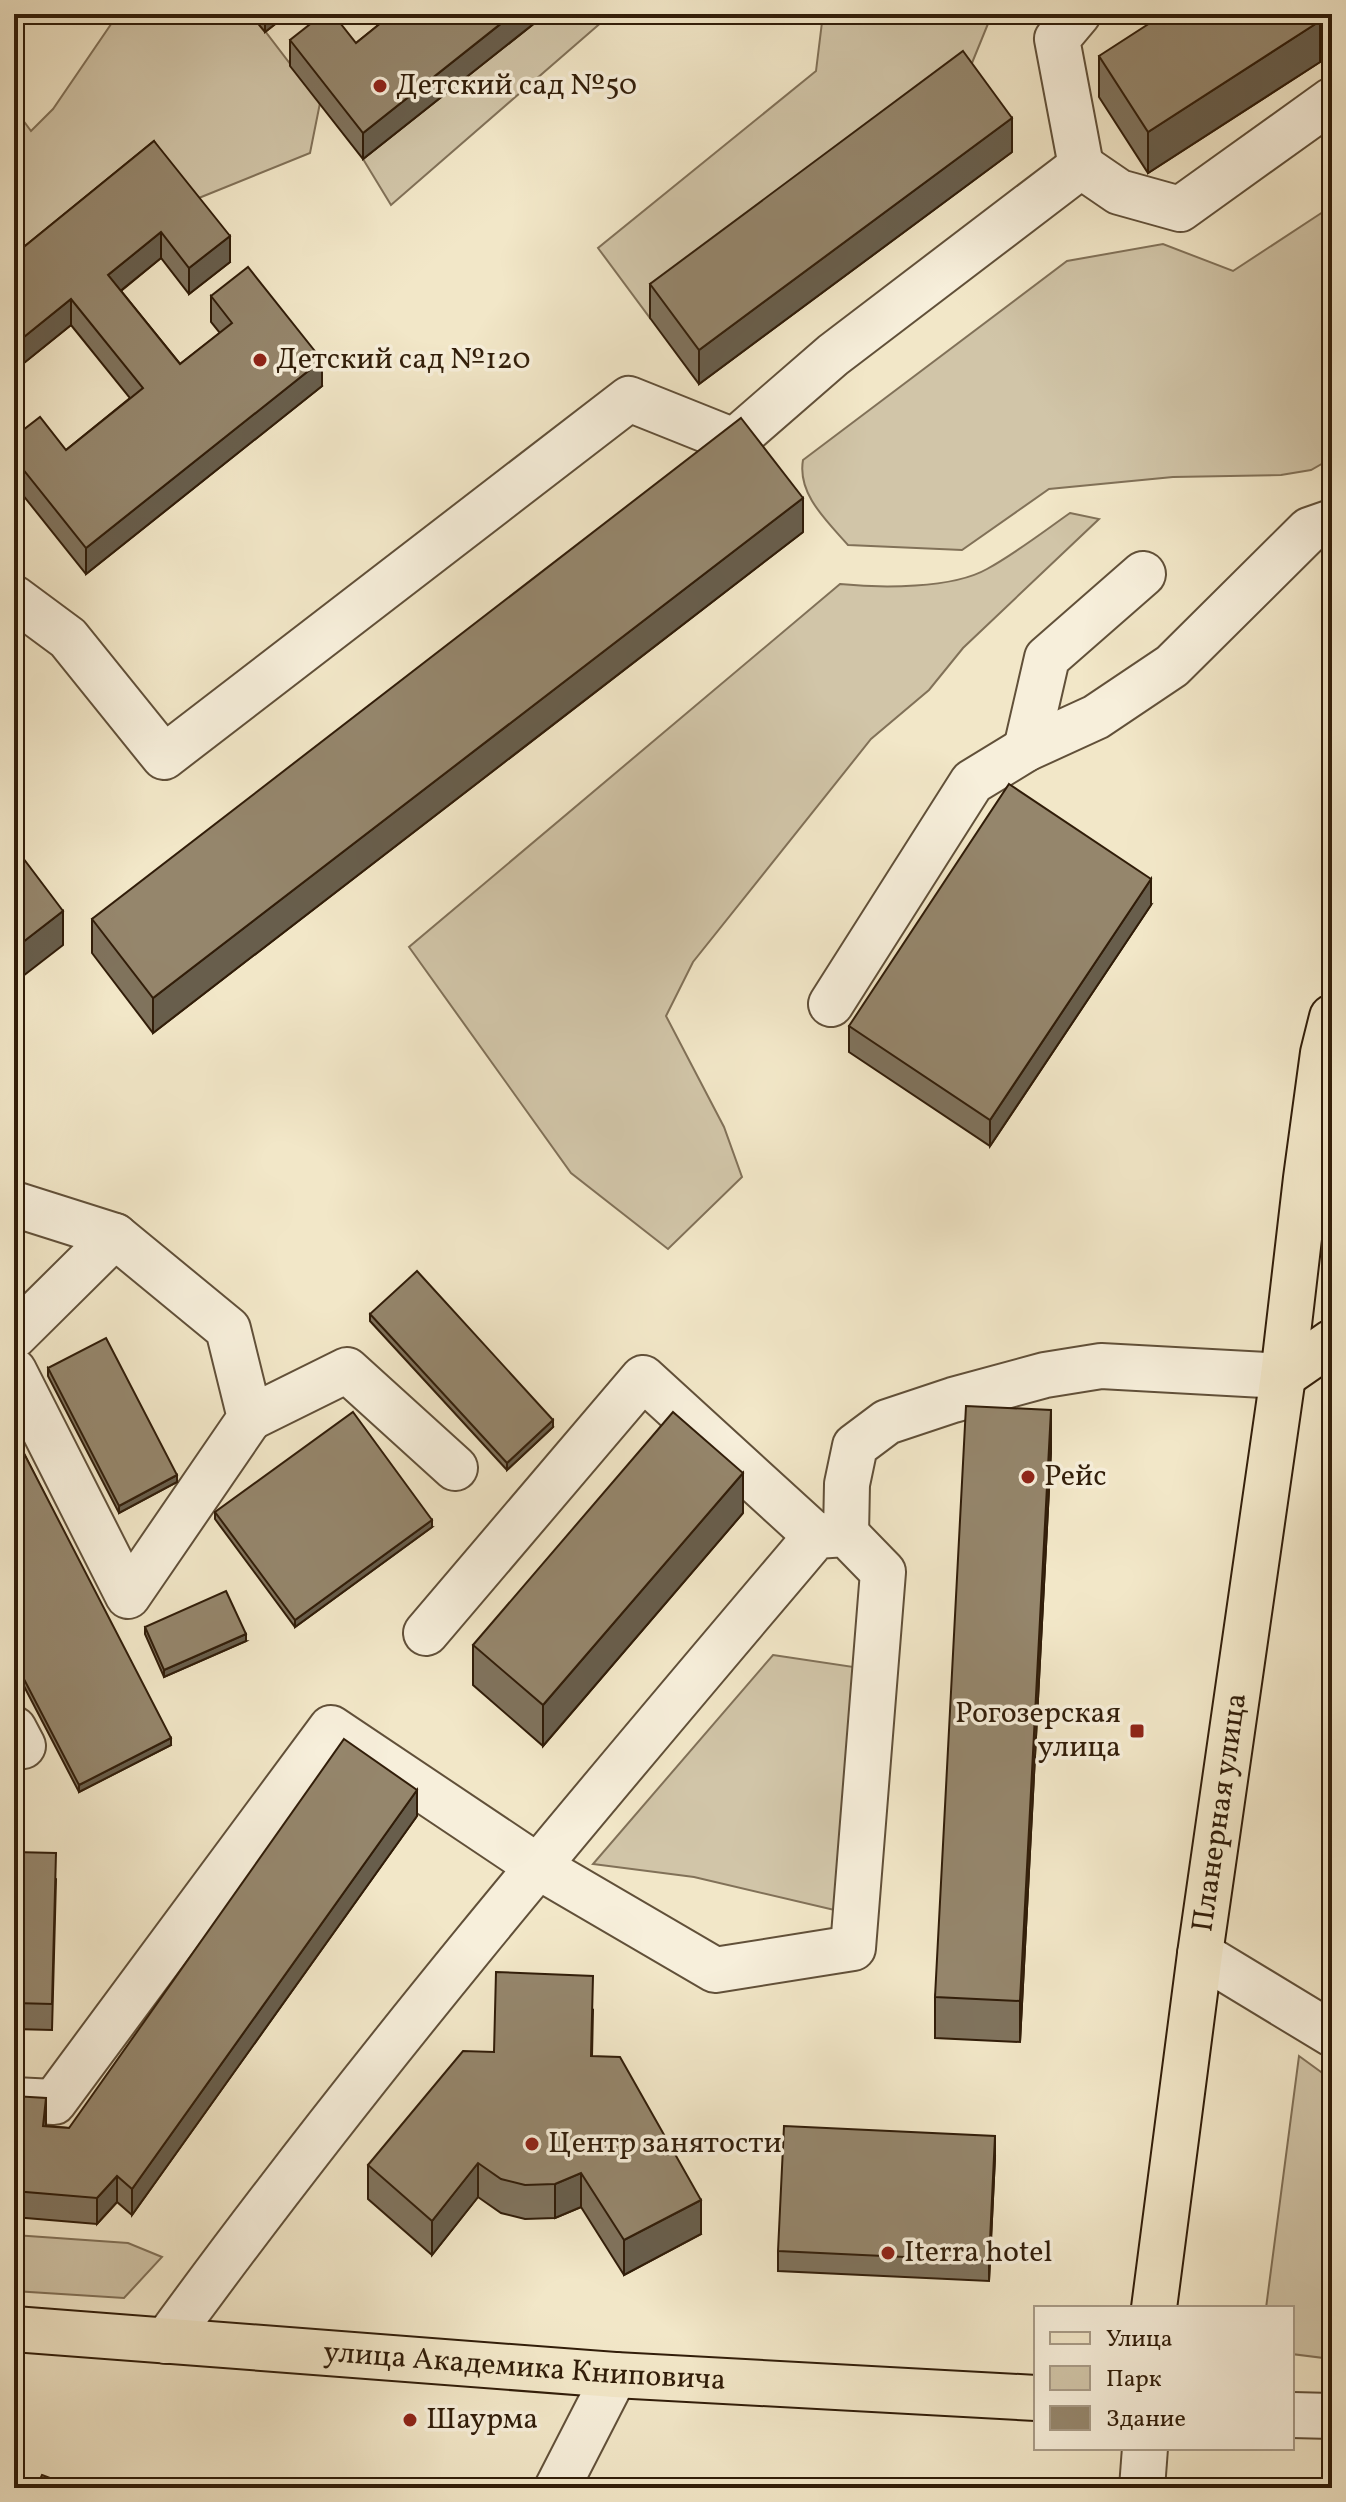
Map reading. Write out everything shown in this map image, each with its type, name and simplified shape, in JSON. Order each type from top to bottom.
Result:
[{"type":"main road","points":[[1328,1035],[1332,1132]]},
{"type":"main road","name":"Планерная улица","points":[[1154,2306],[1200,1954],[1283,1376],[1306,1178],[1328,1035]]},
{"type":"main road","points":[[1306,1178],[1319,1217],[1332,1228]]},
{"type":"main road","points":[[1283,1376],[1332,1342]]},
{"type":"main road","name":"улица Академика Книповича","points":[[14,2329],[615,2375],[1034,2398]]},
{"type":"street","points":[[1078,14],[1057,39],[1081,166],[1119,192],[1180,209],[1332,100]]},
{"type":"street","points":[[14,598],[68,638],[164,757],[629,399],[734,441],[833,355],[1081,166]]},
{"type":"street","points":[[831,1004],[972,782],[1026,749],[1096,717],[1172,666],[1309,530],[1332,522]]},
{"type":"street","points":[[1026,749],[1047,658],[1143,574]]},
{"type":"street","points":[[14,1204],[115,1236],[228,1329],[250,1418]]},
{"type":"street","points":[[14,1336],[115,1236]]},
{"type":"street","points":[[166,2341],[220,2267],[537,1866],[831,1535],[855,1446],[887,1422],[1045,1375],[1101,1366],[1283,1376]]},
{"type":"street","points":[[14,1371],[128,1596],[250,1418],[347,1370],[455,1468]]},
{"type":"street","points":[[14,2100],[54,2102],[331,1728],[537,1866],[715,1970],[853,1948],[883,1572],[831,1535],[643,1378],[426,1633]]},
{"type":"street","points":[[1200,1954],[1332,2034]]},
{"type":"street","points":[[557,2488],[615,2375]]},
{"type":"street","points":[[1294,2415],[1332,2416]]},
{"type":"street","points":[[1142,2488],[1145,2450]]},
{"type":"green space","points":[[118,14],[252,14],[320,103],[310,153],[184,204],[14,281],[14,108],[31,131],[53,109]]},
{"type":"green space","points":[[546,14],[611,14],[391,205],[363,159]]},
{"type":"green space","points":[[823,14],[992,14],[963,85],[650,318],[598,248],[816,71]]},
{"type":"green space","points":[[1332,206],[1332,458],[1311,470],[1281,475],[1173,477],[1049,489],[962,550],[848,545],[809,496],[802,472],[803,460],[1067,261],[1163,244],[1233,271]]},
{"type":"green space","points":[[1070,513],[1099,519],[963,648],[929,690],[871,739],[693,962],[666,1016],[724,1127],[742,1177],[668,1249],[571,1173],[409,947],[840,584],[915,586],[972,576],[1008,556]]},
{"type":"green space","points":[[773,1655],[867,1669],[843,1912],[694,1877],[593,1864]]},
{"type":"green space","points":[[1299,2056],[1332,2080],[1332,2359],[1294,2354],[1294,2306],[1266,2306]]},
{"type":"green space","points":[[14,2235],[128,2243],[162,2257],[124,2298],[14,2291]]},
{"type":"building","name":"Детский сад №50","points":[[323,14],[333,14],[356,43],[392,14],[513,14],[363,133],[290,40]]},
{"type":"building","points":[[1164,14],[1315,14],[1320,21],[1148,132],[1099,56]]},
{"type":"building","points":[[963,51],[1012,118],[699,350],[650,284]]},
{"type":"building","name":"Детский сад №120","points":[[154,141],[230,236],[189,268],[161,232],[108,275],[180,364],[232,323],[211,296],[248,267],[322,360],[86,548],[14,458],[14,437],[40,417],[66,450],[143,388],[71,299],[14,345],[14,255]]},
{"type":"building","points":[[741,418],[803,498],[153,998],[92,919]]},
{"type":"building","points":[[1009,784],[1151,879],[990,1120],[849,1026]]},
{"type":"building","points":[[14,846],[63,911],[14,949]]},
{"type":"building","points":[[417,1271],[553,1420],[507,1463],[370,1314]]},
{"type":"building","points":[[106,1338],[177,1475],[119,1506],[48,1368]]},
{"type":"building","points":[[966,1406],[1051,1410],[1020,2001],[935,1997]]},
{"type":"building","points":[[353,1412],[432,1520],[295,1620],[215,1512]]},
{"type":"building","points":[[673,1412],[743,1473],[543,1705],[473,1645]]},
{"type":"building","points":[[14,1434],[171,1738],[79,1785],[14,1660]]},
{"type":"building","points":[[226,1591],[246,1634],[164,1670],[145,1627]]},
{"type":"building","points":[[344,1739],[417,1790],[132,2189],[117,2176],[97,2198],[14,2191],[14,2096],[46,2098],[43,2126],[69,2128]]},
{"type":"building","points":[[14,1852],[56,1853],[52,2004],[14,2003]]},
{"type":"building","name":"Центр занятости","points":[[496,1972],[593,1976],[591,2056],[620,2057],[701,2200],[624,2240],[581,2173],[555,2184],[525,2185],[501,2179],[478,2163],[432,2221],[368,2165],[463,2051],[494,2052]]},
{"type":"building","points":[[784,2126],[995,2136],[989,2261],[778,2251]]},
{"type":"building","points":[[42,2475],[76,2488],[36,2488]]},
{"type":"place","name":"Детский сад №50","points":[[380,86]]},
{"type":"place","name":"Детский сад №120","points":[[260,360]]},
{"type":"place","name":"Рейс","points":[[1028,1477]]},
{"type":"place","name":"Рогозерская улица","points":[[1137,1731]]},
{"type":"place","name":"Центр занятости","points":[[532,2144]]},
{"type":"place","name":"Iterra hotel","points":[[888,2253]]},
{"type":"place","name":"Шаурма","points":[[410,2420]]}]
